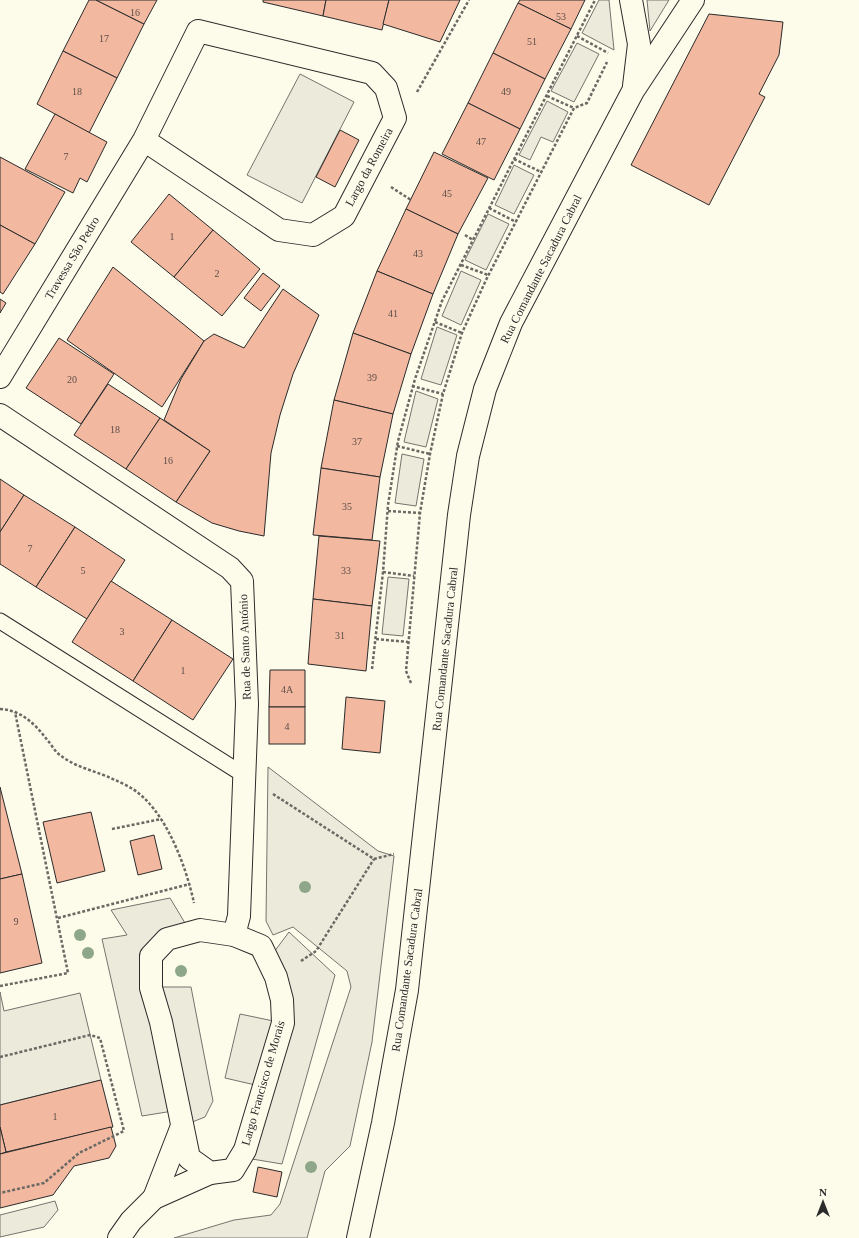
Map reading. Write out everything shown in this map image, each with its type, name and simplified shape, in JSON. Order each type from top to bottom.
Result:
[{"type":"street","name":"Rua Comandante Sacadura Cabral","points":[[632,0],[639,44],[633,91]]},
{"type":"street","name":"Rua Comandante Sacadura Cabral","points":[[358,1238],[383,1123],[407,990],[459,515],[468,456],[485,389],[511,322],[633,91],[693,0]]},
{"type":"street","name":"Largo da Romeira","points":[[198,31],[372,73],[386,88],[395,118],[344,216],[313,235],[279,230],[144,140],[198,31]]},
{"type":"street","name":"Travessa São Pedro","points":[[0,376],[144,140]]},
{"type":"street","name":"Rua de Santo António","points":[[0,415],[230,568],[242,581],[247,704],[239,916],[234,935]]},
{"type":"street","name":"Largo Francisco de Morais","points":[[200,930],[234,935],[261,946],[276,977],[282,1000],[283,1023],[245,1150],[233,1170],[210,1173],[189,1158],[161,1022],[151,988],[151,956],[167,939],[200,930]]},
{"type":"street","points":[[154,1198],[182,1126]]},
{"type":"street","points":[[119,1238],[131,1221],[154,1198],[210,1173]]},
{"type":"lane","points":[[0,621],[244,775]]},
{"type":"path","points":[[395,118],[419,89],[469,0]]},
{"type":"path","points":[[372,670],[388,511],[397,446],[412,386],[442,301],[595,0]]},
{"type":"path","points":[[577,36],[610,54]]},
{"type":"path","points":[[547,96],[574,108]]},
{"type":"path","points":[[514,159],[540,172]]},
{"type":"path","points":[[489,208],[516,222]]},
{"type":"path","points":[[464,235],[473,240]]},
{"type":"path","points":[[461,265],[488,275]]},
{"type":"path","points":[[435,322],[462,333]]},
{"type":"path","points":[[412,386],[443,394]]},
{"type":"path","points":[[397,446],[430,454]]},
{"type":"path","points":[[388,511],[420,514]]},
{"type":"path","points":[[383,572],[414,576]]},
{"type":"path","points":[[376,639],[408,642]]},
{"type":"path","points":[[0,709],[11,709],[26,717],[42,732],[59,755],[79,767],[107,776],[132,788],[149,804],[161,819],[190,884],[200,930]]},
{"type":"path","points":[[0,986],[68,972],[15,712]]},
{"type":"path","points":[[244,775],[374,859]]},
{"type":"path","points":[[112,829],[161,819]]},
{"type":"path","points":[[276,977],[316,951],[374,859],[398,853]]},
{"type":"path","points":[[58,918],[190,884]]},
{"type":"path","points":[[0,1057],[90,1035],[100,1038],[124,1131],[79,1154],[44,1183],[0,1193]]},
{"type":"shaded area","points":[[599,0],[609,0],[614,50],[582,33]]},
{"type":"shaded area","points":[[647,0],[669,0],[650,31]]},
{"type":"shaded area","points":[[577,43],[599,54],[574,102],[551,91]]},
{"type":"shaded area","points":[[300,74],[354,102],[302,203],[247,175]]},
{"type":"shaded area","points":[[547,101],[568,112],[553,142],[541,137],[530,160],[519,155]]},
{"type":"shaded area","points":[[514,165],[534,175],[514,214],[495,205]]},
{"type":"shaded area","points":[[488,214],[509,224],[486,270],[465,260]]},
{"type":"shaded area","points":[[461,271],[481,280],[461,325],[442,316]]},
{"type":"shaded area","points":[[437,327],[457,335],[441,385],[421,379]]},
{"type":"shaded area","points":[[416,391],[438,399],[426,447],[404,442]]},
{"type":"shaded area","points":[[402,454],[424,459],[416,506],[395,503]]},
{"type":"shaded area","points":[[388,577],[409,579],[403,636],[382,634]]},
{"type":"shaded area","points":[[268,767],[378,851],[394,856],[372,1042],[350,1146],[325,1171],[307,1238],[174,1238],[234,1220],[271,1215],[280,1204],[351,987],[347,971],[293,927],[273,935],[266,921]]},
{"type":"shaded area","points":[[170,898],[191,933],[167,939],[152,987],[191,987],[213,1101],[205,1117],[182,1126],[179,1110],[142,1116],[102,939],[127,935],[111,910]]},
{"type":"shaded area","points":[[289,932],[335,975],[282,1164],[240,1157],[264,1087],[225,1078],[240,1014],[283,1023],[268,960]]},
{"type":"shaded area","points":[[0,992],[4,1011],[80,993],[101,1080],[0,1105]]},
{"type":"shaded area","points":[[55,1201],[58,1210],[44,1227],[0,1237],[0,1215]]},
{"type":"building","points":[[89,0],[96,0],[144,24],[117,78],[63,51]]},
{"type":"building","points":[[96,0],[157,0],[144,24]]},
{"type":"building","points":[[263,0],[326,0],[323,16],[263,2]]},
{"type":"building","points":[[326,0],[389,0],[382,30],[323,16]]},
{"type":"building","points":[[389,0],[460,0],[440,42],[383,24]]},
{"type":"building","points":[[520,0],[585,0],[571,29],[518,3]]},
{"type":"building","points":[[518,3],[571,29],[545,79],[493,53]]},
{"type":"building","points":[[709,14],[783,22],[779,55],[759,94],[765,97],[709,205],[631,165]]},
{"type":"building","points":[[63,51],[117,78],[89,133],[37,104]]},
{"type":"building","points":[[493,53],[545,79],[520,129],[468,103]]},
{"type":"building","points":[[468,103],[520,129],[494,180],[442,154]]},
{"type":"building","points":[[55,114],[107,142],[87,182],[80,178],[73,193],[25,169]]},
{"type":"building","points":[[340,130],[359,140],[335,187],[316,177]]},
{"type":"building","points":[[434,152],[488,178],[458,234],[406,209]]},
{"type":"building","points":[[0,157],[65,192],[35,244],[0,225]]},
{"type":"building","points":[[169,194],[213,230],[174,277],[131,242]]},
{"type":"building","points":[[406,209],[458,234],[433,294],[377,271]]},
{"type":"building","points":[[0,225],[35,244],[3,294],[0,292]]},
{"type":"building","points":[[213,230],[260,269],[222,316],[174,277]]},
{"type":"building","points":[[113,267],[204,341],[162,407],[67,340]]},
{"type":"building","points":[[377,271],[433,294],[411,354],[353,333]]},
{"type":"building","points":[[263,273],[280,286],[261,311],[244,298]]},
{"type":"building","points":[[283,289],[319,315],[293,374],[280,415],[271,453],[264,536],[239,531],[212,523],[176,502],[210,451],[164,420],[181,379],[204,341],[214,334],[244,348]]},
{"type":"building","points":[[0,299],[6,303],[0,313]]},
{"type":"building","points":[[353,333],[411,354],[393,414],[334,400]]},
{"type":"building","points":[[59,338],[114,374],[81,424],[26,388]]},
{"type":"building","points":[[108,384],[160,418],[126,469],[74,435]]},
{"type":"building","points":[[334,400],[393,414],[380,477],[321,468]]},
{"type":"building","points":[[160,418],[210,451],[176,502],[126,469]]},
{"type":"building","points":[[321,468],[380,477],[372,540],[313,535]]},
{"type":"building","points":[[0,479],[24,495],[0,532]]},
{"type":"building","points":[[24,495],[75,527],[36,587],[0,564],[0,532]]},
{"type":"building","points":[[75,527],[125,560],[87,619],[36,587]]},
{"type":"building","points":[[319,536],[380,541],[372,606],[313,599]]},
{"type":"building","points":[[111,581],[172,620],[133,681],[72,642]]},
{"type":"building","points":[[313,599],[372,606],[366,671],[308,664]]},
{"type":"building","points":[[172,620],[233,659],[193,720],[133,681]]},
{"type":"building","points":[[270,670],[305,670],[305,707],[269,707]]},
{"type":"building","points":[[346,697],[385,701],[380,753],[342,749]]},
{"type":"building","points":[[269,707],[305,707],[305,744],[269,744]]},
{"type":"building","points":[[0,787],[22,874],[0,879]]},
{"type":"building","points":[[91,812],[105,871],[57,883],[43,822]]},
{"type":"building","points":[[154,835],[162,869],[138,875],[130,841]]},
{"type":"building","points":[[22,874],[42,963],[0,973],[0,879]]},
{"type":"building","points":[[101,1080],[113,1127],[6,1152],[0,1127],[0,1105]]},
{"type":"building","points":[[0,1127],[6,1152],[0,1154]]},
{"type":"building","points":[[111,1127],[116,1146],[109,1158],[74,1166],[53,1195],[0,1208],[0,1154]]},
{"type":"building","points":[[258,1167],[282,1172],[277,1197],[253,1192]]}]
